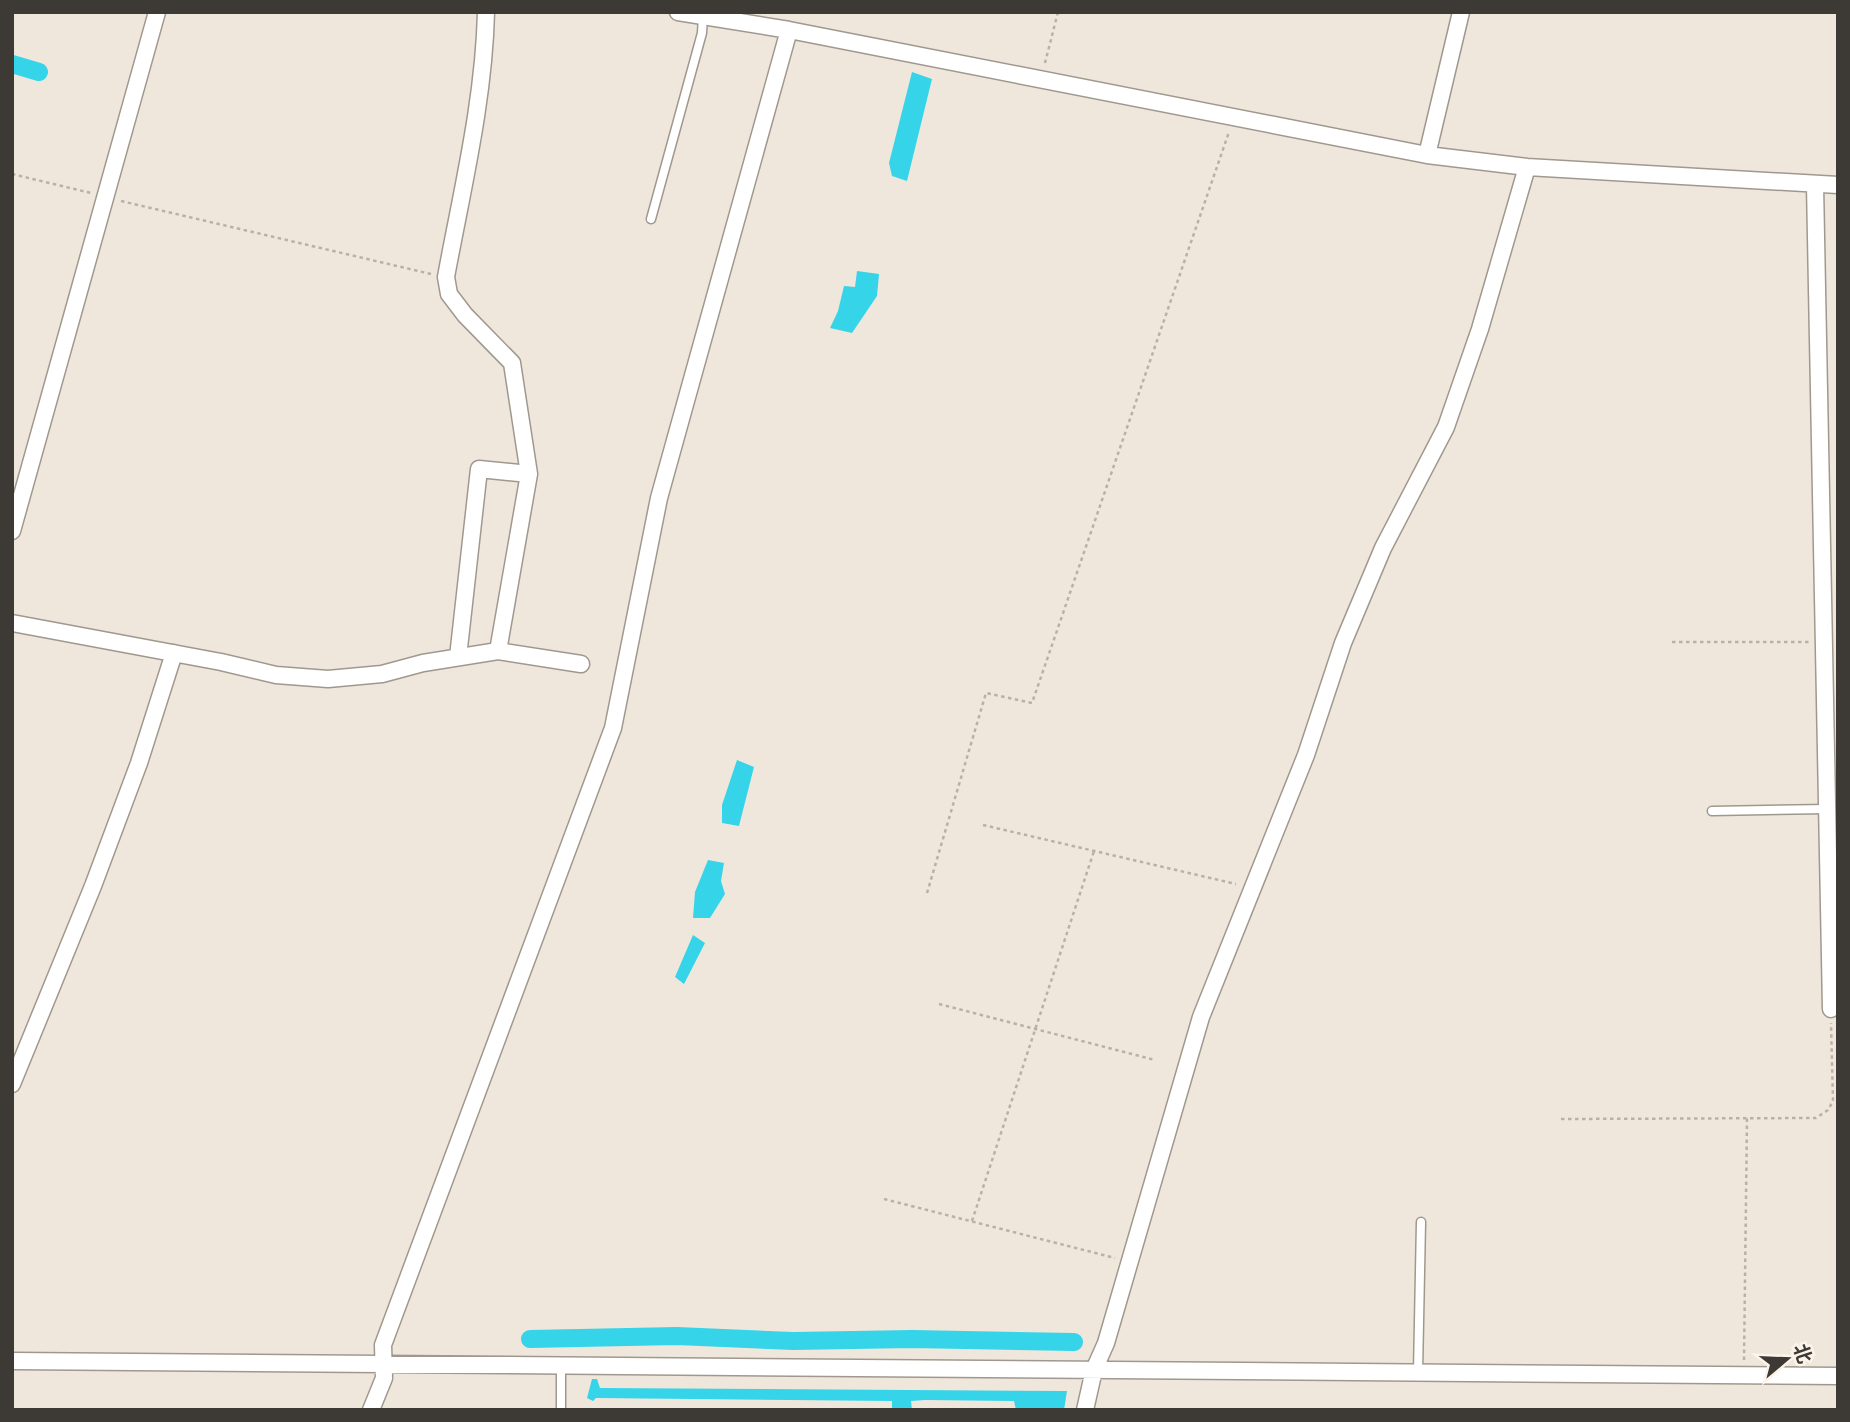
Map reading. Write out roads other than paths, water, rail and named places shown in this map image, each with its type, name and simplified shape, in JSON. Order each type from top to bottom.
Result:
[{"type":"street","points":[[12,531],[157,12]]},
{"type":"street","points":[[486,12],[485,40],[472,134],[446,277],[449,294],[464,315],[512,363],[530,474],[498,651]]},
{"type":"street","points":[[678,12],[722,16],[1427,155],[1527,167],[1838,185]]},
{"type":"street","points":[[1427,155],[1461,12]]},
{"type":"street","points":[[371,1410],[384,1378],[383,1345],[613,729],[659,498],[789,30]]},
{"type":"street","points":[[1085,1410],[1094,1370],[1106,1343],[1201,1017],[1306,755],[1348,631],[1383,548],[1446,427],[1480,329],[1527,167]]},
{"type":"street","points":[[1815,185],[1831,1009]]},
{"type":"street","points":[[457,657],[479,468],[530,474]]},
{"type":"street","points":[[12,623],[276,675],[328,679],[382,674],[423,663],[498,651],[581,664]]},
{"type":"street","points":[[12,1084],[98,873],[139,763],[174,653]]},
{"type":"street","points":[[12,1361],[1838,1376]]},
{"type":"lane","points":[[651,219],[702,33],[704,16]]},
{"type":"lane","points":[[1712,811],[1828,809]]},
{"type":"lane","points":[[1418,1373],[1422,1222]]},
{"type":"lane","points":[[561,1365],[561,1410]]},
{"type":"water","points":[[912,72],[932,79],[907,181],[892,176],[889,163]]},
{"type":"water","points":[[857,271],[879,274],[877,296],[852,333],[830,328],[838,311],[844,286],[855,287]]},
{"type":"water","points":[[737,760],[754,767],[739,826],[722,823],[722,805]]},
{"type":"water","points":[[708,860],[724,863],[721,881],[725,894],[710,918],[693,918],[695,892]]},
{"type":"water","points":[[693,935],[705,943],[684,984],[675,977]]},
{"type":"water","points":[[592,1379],[597,1379],[600,1388],[1067,1391],[1064,1410],[1016,1410],[1014,1401],[925,1400],[911,1401],[912,1410],[892,1410],[892,1401],[596,1398],[593,1401],[587,1398]]},
{"type":"waterway","points":[[12,64],[39,72]]},
{"type":"waterway","points":[[530,1339],[677,1336],[793,1341],[912,1339],[1074,1342]]}]
